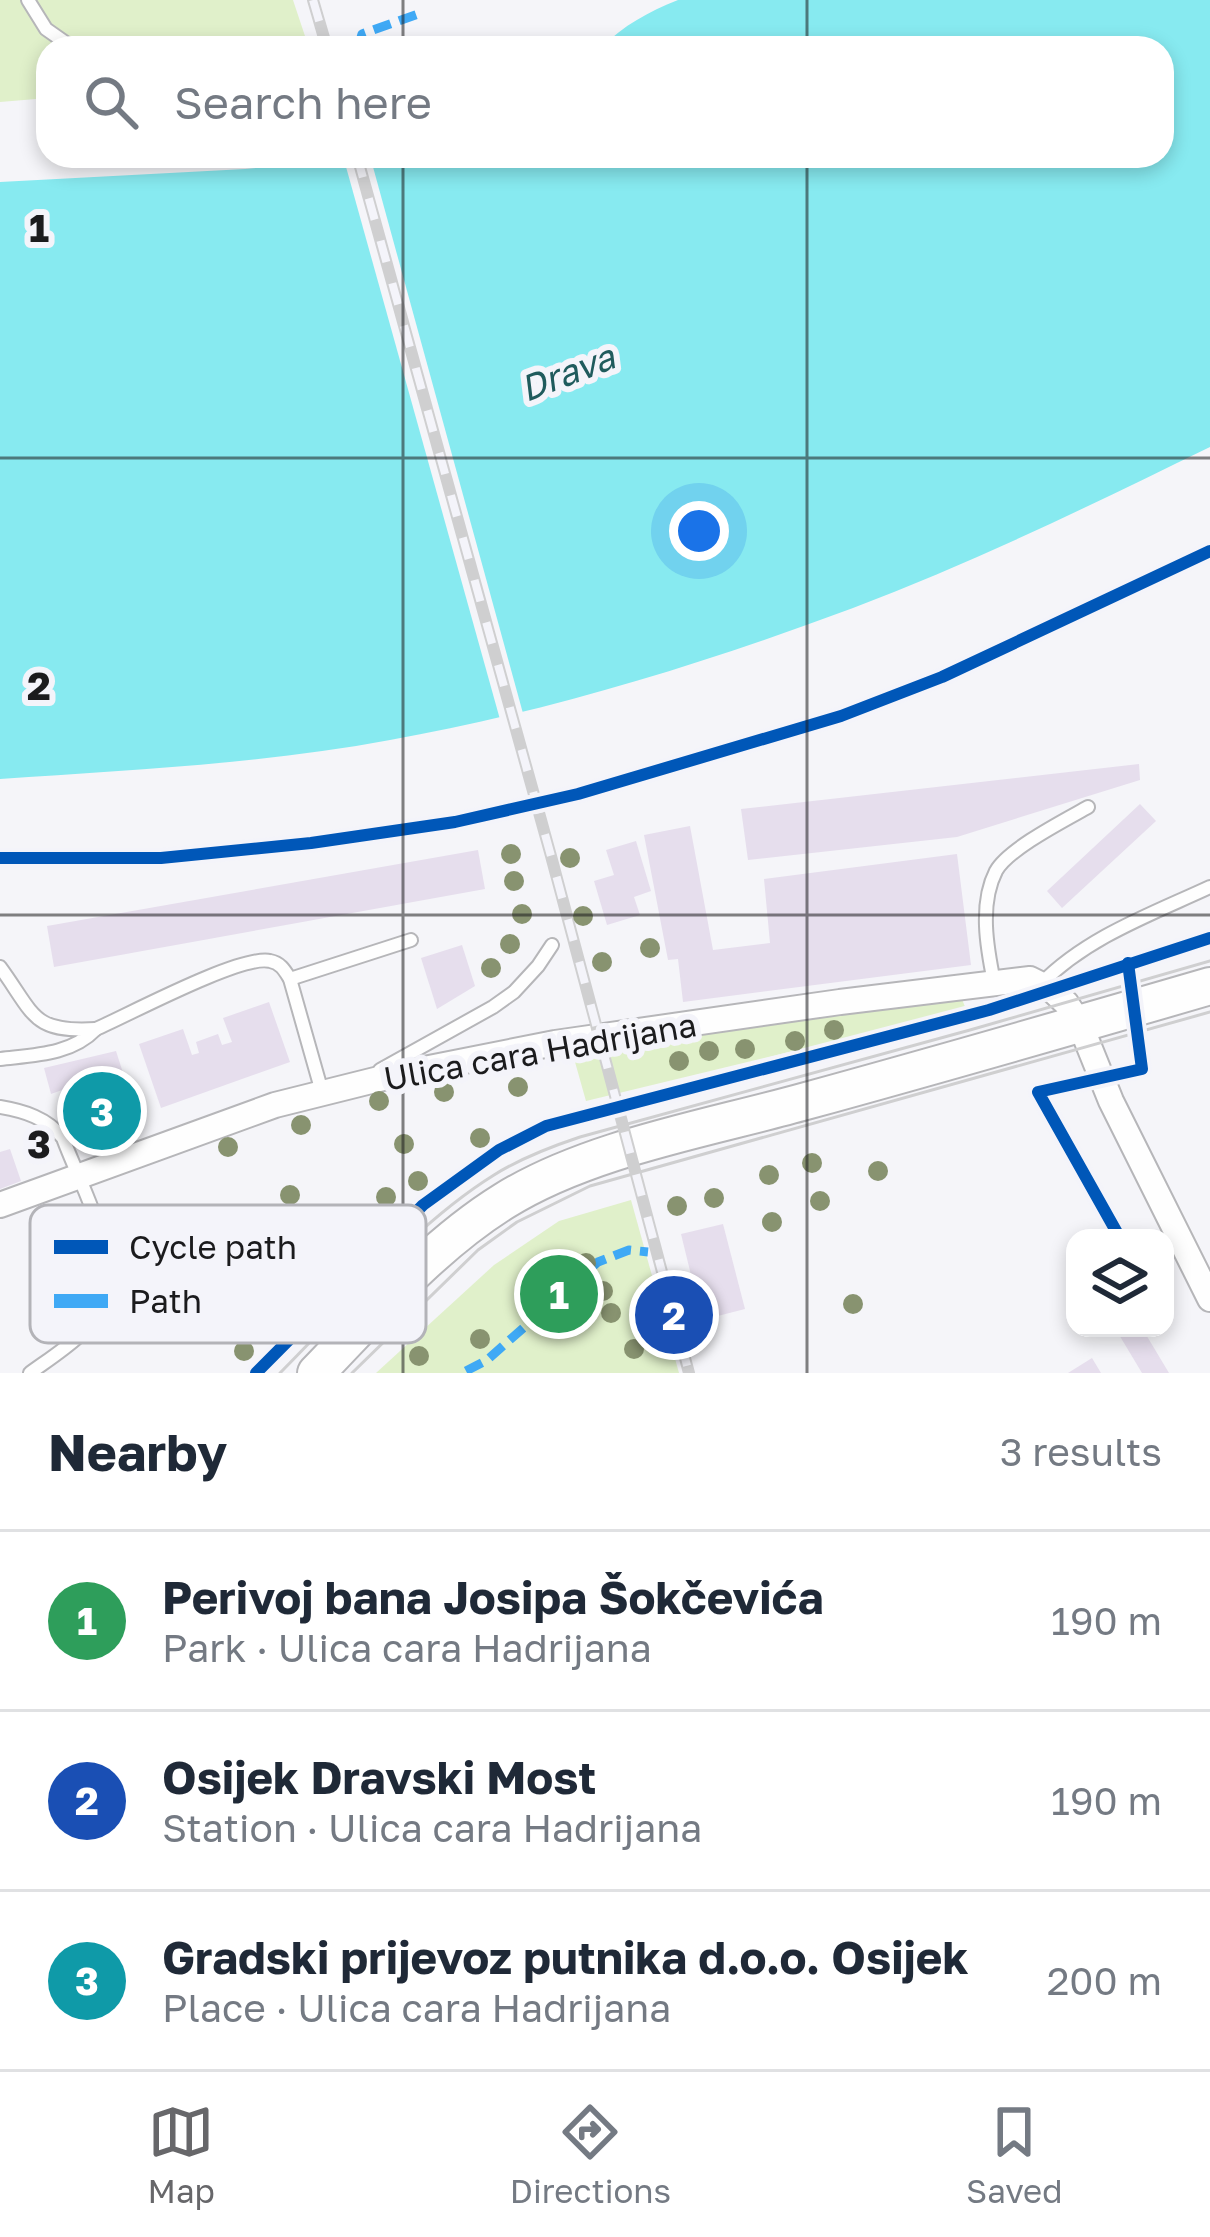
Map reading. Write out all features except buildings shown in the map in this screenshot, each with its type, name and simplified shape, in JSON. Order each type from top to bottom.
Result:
[{"type":"main road","points":[[426,1265],[461,1231],[507,1199],[562,1171],[1210,986]]},
{"type":"main road","points":[[316,1373],[347,1343]]},
{"type":"street","name":"Ulica cara Hadrijana","points":[[0,1204],[275,1105],[358,1083],[555,1042],[994,982],[1041,984]]},
{"type":"street","points":[[1041,984],[1066,1003],[1080,1024],[1112,1101],[1210,1299]]},
{"type":"lane","points":[[28,0],[56,36]]},
{"type":"lane","points":[[994,982],[986,905],[997,868],[1037,836],[1088,807]]},
{"type":"lane","points":[[1041,984],[1106,936],[1210,887]]},
{"type":"lane","points":[[290,979],[411,940]]},
{"type":"lane","points":[[358,1083],[514,992],[552,945]]},
{"type":"lane","points":[[0,967],[39,1021],[66,1031],[96,1029],[252,961],[269,960],[283,967],[290,979],[322,1092]]},
{"type":"lane","points":[[0,1059],[67,1048],[85,1041],[96,1029]]},
{"type":"lane","points":[[0,1107],[21,1111],[56,1130],[89,1205]]},
{"type":"lane","points":[[30,1373],[69,1343]]},
{"type":"green space","points":[[0,0],[293,0],[305,36],[36,36],[36,99],[0,102]]},
{"type":"green space","points":[[961,997],[966,1009],[586,1101],[575,1062],[576,1051]]},
{"type":"green space","points":[[631,1200],[679,1373],[376,1373],[409,1343],[426,1343],[426,1327],[494,1265],[559,1221]]},
{"type":"water","name":"Drava","points":[[678,0],[1210,0],[1210,447],[899,590],[739,648],[566,701],[449,729],[293,755],[0,779],[0,182],[255,168],[1174,168],[1174,36],[614,36]]},
{"type":"pier","points":[[346,168],[373,168],[524,717],[501,723]]},
{"type":"tram line","points":[[426,1227],[494,1175],[580,1137],[1210,961]]},
{"type":"tram line","points":[[426,1301],[478,1250],[517,1222],[590,1186],[1210,1012]]},
{"type":"tram line","points":[[280,1373],[309,1343]]},
{"type":"tram line","points":[[352,1373],[383,1343]]},
{"type":"railway","points":[[313,0],[324,36]]},
{"type":"railway","points":[[360,168],[689,1373]]},
{"type":"marked path","points":[[361,36],[418,14]]},
{"type":"marked path","points":[[466,1371],[487,1360],[598,1262],[629,1250],[648,1252]]},
{"type":"cycle path","points":[[0,858],[161,858],[311,843],[455,822],[578,794],[841,716],[942,677],[1210,551]]},
{"type":"cycle path","points":[[423,1205],[499,1150],[546,1126],[989,1010],[1210,938]]},
{"type":"cycle path","points":[[1115,1229],[1038,1092],[1142,1069],[1128,963]]},
{"type":"cycle path","points":[[256,1373],[286,1343]]},
{"type":"place","name":"Gradski prijevoz putnika d.o.o. Osijek","points":[[102,1111]]},
{"type":"place","name":"Perivoj bana Josipa Šokčevića","points":[[559,1294]]},
{"type":"place","name":"Osijek Dravski Most","points":[[674,1315]]}]
